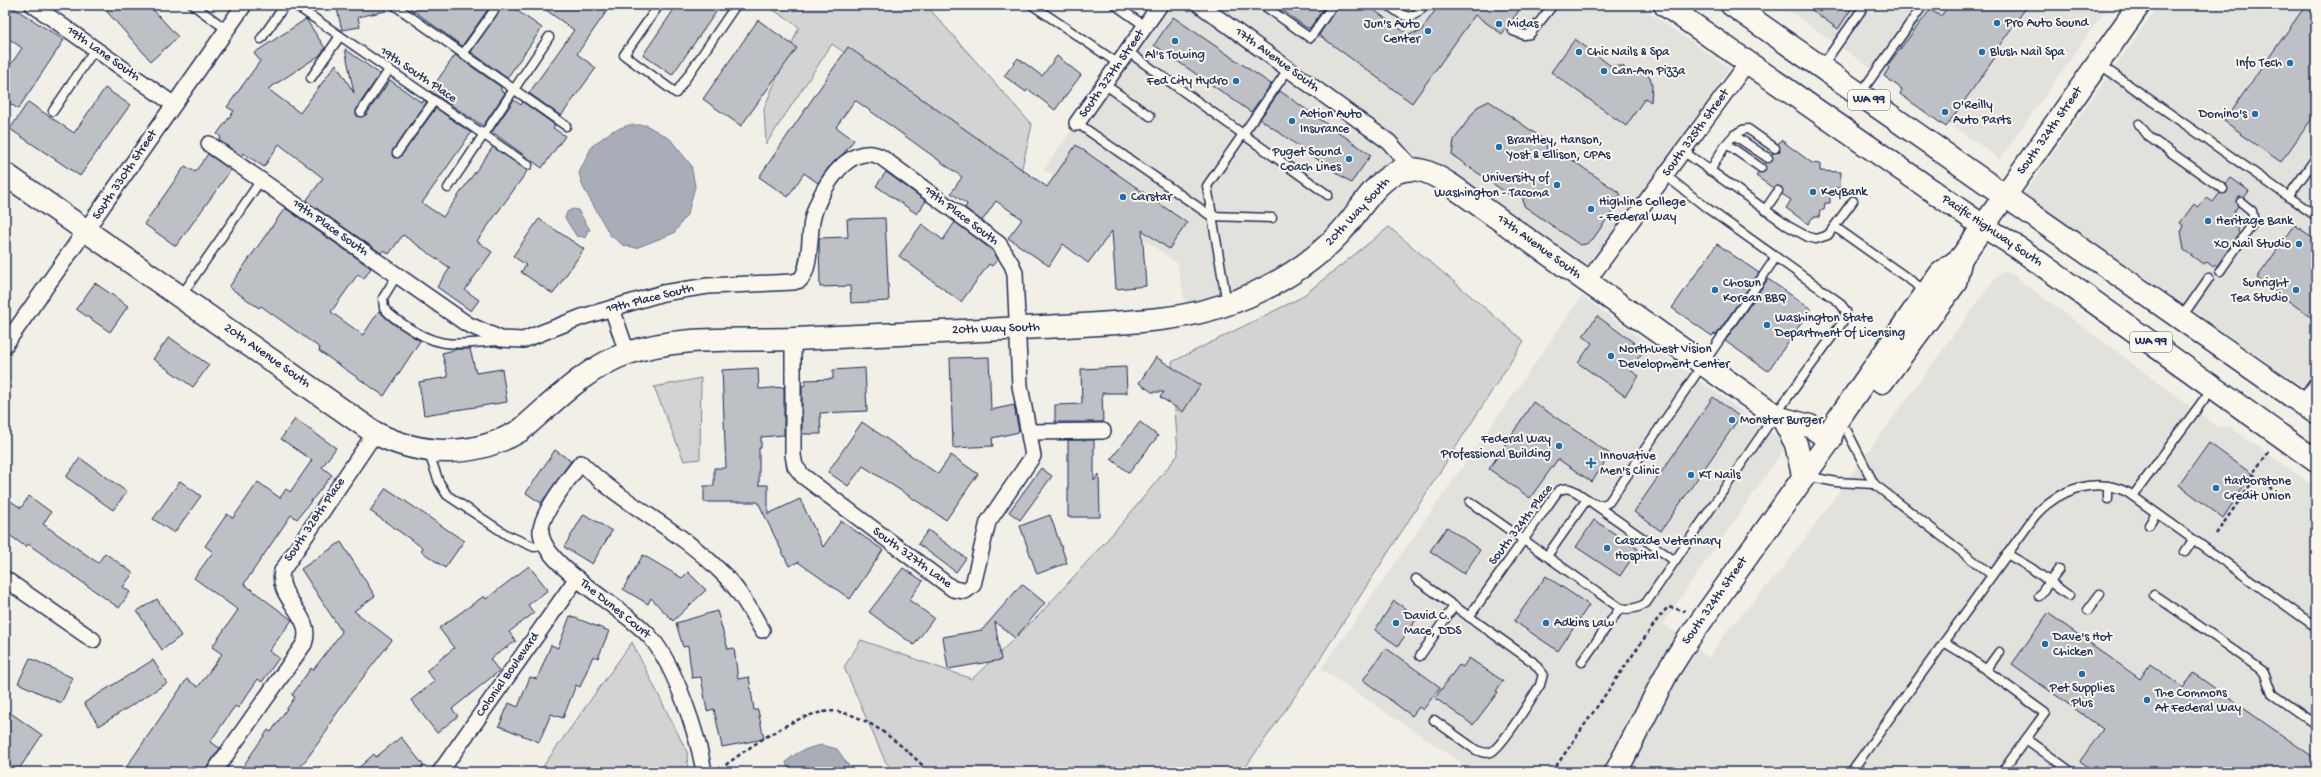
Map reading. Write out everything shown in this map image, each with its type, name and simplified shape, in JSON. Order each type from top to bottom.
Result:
[{"type":"street","name":"19th Lane South","points":[[33,5],[173,104]]},
{"type":"street","name":"South 330th Street","points":[[5,345],[244,5]]},
{"type":"street","name":"South 327th Street","points":[[1077,123],[1160,5]]},
{"type":"street","name":"17th Avenue South","points":[[1200,5],[1389,142],[1412,168],[1435,175],[1451,185],[1703,366],[1779,417],[1838,435]]},
{"type":"street","name":"Pacific Highway South","points":[[1665,5],[1983,226],[2020,249],[2316,461]]},
{"type":"street","name":"WA 99","points":[[1732,5],[2308,407]]},
{"type":"street","name":"South 324th Street","points":[[1838,435],[1834,425],[1927,292],[1941,273],[1961,258],[2139,5]]},
{"type":"street","name":"South 325th Street","points":[[1587,282],[1748,62]]},
{"type":"street","name":"19th Place South","points":[[209,144],[467,324],[482,332],[509,340],[529,338],[582,317],[663,293],[690,288],[793,282],[800,280],[806,271],[812,222],[821,196],[844,164],[852,157],[867,153],[885,160],[1002,247],[1014,270],[1018,328]]},
{"type":"street","name":"20th Way South","points":[[547,408],[592,370],[627,353],[671,344],[715,340],[793,339],[1117,324],[1188,315],[1227,305],[1267,286],[1310,260],[1339,235],[1370,195],[1384,180],[1394,174],[1412,168]]},
{"type":"street","name":"20th Avenue South","points":[[5,174],[375,433],[400,443],[428,450],[463,451],[500,442],[521,430],[547,408]]},
{"type":"street","name":"South 324th Street","points":[[1616,772],[1668,671],[1701,620],[1804,475],[1838,435],[1955,283],[1961,258]]},
{"type":"street","points":[[612,308],[627,353]]},
{"type":"street","name":"South 327th Lane","points":[[793,339],[793,455],[795,468],[845,509],[953,590],[965,591],[974,582],[988,522],[1032,459],[1033,452],[1020,386],[1018,328]]},
{"type":"street","points":[[2235,402],[2276,415],[2316,442]]},
{"type":"street","name":"17th Avenue South","points":[[1779,417],[1796,444],[1804,475]]},
{"type":"street","points":[[1029,432],[1103,431]]},
{"type":"street","name":"South 328th Place","points":[[214,772],[304,644],[307,636],[306,628],[283,589],[282,570],[375,433]]},
{"type":"street","name":"The Dunes Court","points":[[704,772],[696,732],[661,652],[642,627],[577,578],[555,559],[545,545],[541,532],[543,523],[562,488],[581,463],[599,480],[719,569],[749,607],[762,630]]},
{"type":"street","name":"Colonial Boulevard","points":[[440,772],[577,578]]},
{"type":"street","points":[[5,579],[93,640]]},
{"type":"lane","points":[[192,5],[226,30]]},
{"type":"lane","points":[[260,39],[285,5]]},
{"type":"lane","name":"19th South Place","points":[[296,5],[528,165]]},
{"type":"lane","points":[[394,5],[566,126]]},
{"type":"lane","points":[[463,54],[498,5]]},
{"type":"lane","points":[[659,5],[624,55],[676,93],[736,5]]},
{"type":"lane","points":[[1032,5],[1119,64]]},
{"type":"lane","points":[[1115,5],[1145,26]]},
{"type":"lane","points":[[1263,5],[1310,38],[1333,5]]},
{"type":"lane","points":[[1388,5],[1404,16],[1409,17],[1417,14],[1424,5]]},
{"type":"lane","points":[[1513,30],[1524,35],[1530,34],[1553,5]]},
{"type":"lane","points":[[1822,67],[1866,5]]},
{"type":"lane","points":[[1860,94],[1923,5]]},
{"type":"lane","points":[[311,78],[340,36]]},
{"type":"lane","points":[[448,188],[549,37]]},
{"type":"lane","points":[[53,111],[95,49]]},
{"type":"lane","points":[[1127,51],[1328,195]]},
{"type":"lane","points":[[2098,64],[2316,216]]},
{"type":"lane","points":[[1227,305],[1207,186],[1288,68]]},
{"type":"lane","points":[[361,112],[389,70]]},
{"type":"lane","points":[[1104,84],[1150,116]]},
{"type":"lane","points":[[397,153],[434,101]]},
{"type":"lane","points":[[1077,123],[1211,216],[1272,218]]},
{"type":"lane","points":[[2139,124],[2149,136],[2223,189]]},
{"type":"lane","points":[[1710,171],[1734,135],[1740,130],[1748,129],[1775,148]]},
{"type":"lane","points":[[1734,135],[1768,158]]},
{"type":"lane","points":[[1728,144],[1761,168]]},
{"type":"lane","points":[[1683,150],[1792,229],[1808,237],[1816,239],[1825,237],[1835,227],[1853,201]]},
{"type":"lane","points":[[2288,197],[2316,158]]},
{"type":"lane","points":[[1470,502],[1620,608],[1638,607],[1645,604],[1779,417],[1842,323],[1846,311],[1839,302],[1707,208],[1665,175]]},
{"type":"lane","points":[[181,296],[261,180]]},
{"type":"lane","points":[[1765,210],[1778,191]]},
{"type":"lane","points":[[2220,271],[2254,222],[2252,211],[2241,202]]},
{"type":"lane","points":[[1835,227],[1927,292]]},
{"type":"lane","points":[[1589,501],[1603,505],[1609,502],[1776,257]]},
{"type":"lane","points":[[397,275],[384,296],[384,308],[420,335],[430,340],[447,344],[509,340]]},
{"type":"lane","points":[[2181,318],[2209,278]]},
{"type":"lane","points":[[2308,407],[2316,380]]},
{"type":"lane","points":[[2133,496],[2214,387]]},
{"type":"lane","points":[[1838,435],[1874,484],[1992,575]]},
{"type":"lane","points":[[428,450],[439,482],[447,495],[507,535],[534,547],[545,545]]},
{"type":"lane","points":[[1804,475],[1836,482],[1874,484]]},
{"type":"lane","points":[[1851,772],[2034,516],[2054,499],[2077,488],[2089,486],[2108,486],[2133,496],[2156,514],[2316,627]]},
{"type":"lane","points":[[2108,486],[2108,499]]},
{"type":"lane","name":"South 324th Place","points":[[1469,617],[1558,491],[1562,488],[1570,489],[1589,501]]},
{"type":"lane","points":[[1547,556],[1589,501]]},
{"type":"lane","points":[[1589,501],[1675,561]]},
{"type":"lane","points":[[2149,525],[2156,514]]},
{"type":"lane","points":[[2185,552],[2193,540]]},
{"type":"lane","points":[[2007,554],[2069,596]]},
{"type":"lane","points":[[2039,596],[2059,569]]},
{"type":"lane","points":[[1416,579],[1536,664],[1542,671],[1543,680],[1500,743],[1491,752],[1480,752],[1434,720]]},
{"type":"lane","points":[[2088,610],[2100,594]]},
{"type":"lane","points":[[2154,595],[2264,672],[2272,694],[2316,725]]},
{"type":"lane","points":[[1420,656],[1454,606]]},
{"type":"lane","points":[[1582,662],[1620,608]]},
{"type":"lane","points":[[1944,642],[1986,670],[2045,713],[2002,772]]},
{"type":"lane","points":[[1986,670],[1999,652]]},
{"type":"lane","points":[[2026,739],[2070,771]]},
{"type":"path","points":[[2216,534],[2253,481],[2252,474],[2268,452]]},
{"type":"path","points":[[2252,474],[2270,487],[2275,495]]},
{"type":"path","points":[[1552,772],[1650,630],[1668,607],[1682,609],[1701,620]]},
{"type":"path","points":[[716,772],[781,728],[825,711],[847,714],[887,735],[910,752],[929,772]]},
{"type":"shaded area","points":[[766,5],[926,5],[1032,125],[1020,176],[832,44],[766,144],[764,108],[799,27]]},
{"type":"shaded area","points":[[1160,5],[1638,5],[1729,68],[1663,178],[1587,281],[1412,168],[1327,246],[1188,315],[1177,263],[1044,169]]},
{"type":"shaded area","points":[[1781,5],[2109,5],[2000,159]]},
{"type":"shaded area","points":[[2159,5],[2316,5],[2316,396],[2024,194]]},
{"type":"shaded area","points":[[629,125],[646,125],[670,139],[691,165],[695,186],[688,213],[674,233],[636,248],[623,245],[610,235],[583,187],[579,173],[592,146],[612,131]]},
{"type":"shaded area","points":[[572,209],[578,210],[590,230],[587,231],[586,238],[580,236],[577,237],[565,218],[567,212]]},
{"type":"shaded area","points":[[1389,227],[1524,341],[1305,682],[1242,772],[894,772],[885,761],[844,667],[861,640],[972,679],[1039,615],[1124,521],[1178,455],[1172,362],[1300,298]]},
{"type":"shaded area","name":"The Commons At Federal Way","points":[[2004,271],[2014,276],[2217,426],[2230,427],[2316,488],[2316,772],[1476,772],[1321,669],[1582,296],[1779,438],[1782,445],[1781,454],[1663,623],[1709,658],[1725,633],[1783,568],[1996,277]]},
{"type":"shaded area","points":[[701,378],[700,459],[684,461],[654,387]]},
{"type":"shaded area","points":[[632,642],[687,752],[688,772],[539,772]]},
{"type":"shaded area","points":[[822,745],[837,749],[853,772],[792,772],[788,769],[786,762],[794,755],[807,749]]},
{"type":"building","points":[[9,5],[64,40],[18,109],[5,100],[5,73],[22,48],[5,36],[5,11]]},
{"type":"building","points":[[101,5],[149,5],[178,37],[151,61]]},
{"type":"building","points":[[336,5],[385,5],[386,11],[358,17],[360,27],[342,30]]},
{"type":"building","points":[[406,5],[491,5],[462,46]]},
{"type":"building","points":[[503,5],[509,5],[542,28],[507,78],[471,52]]},
{"type":"building","points":[[539,5],[611,5],[577,54],[596,68],[561,116],[529,93],[574,30]]},
{"type":"building","points":[[677,5],[721,5],[672,75],[643,55]]},
{"type":"building","points":[[1275,5],[1326,5],[1310,28],[1307,28]]},
{"type":"building","points":[[1338,5],[1367,5],[1407,34],[1420,32],[1439,5],[1523,5],[1502,34],[1475,15],[1412,103],[1319,35]]},
{"type":"building","points":[[1805,5],[1854,5],[1838,29]]},
{"type":"building","points":[[1949,5],[2028,5],[1996,50],[1996,56],[1946,127],[1900,94],[1902,89],[1884,76],[1889,68],[1887,66],[1930,10],[1941,16]]},
{"type":"building","points":[[2306,5],[2316,5],[2316,113],[2281,162],[2240,134],[2241,133],[2224,121]]},
{"type":"building","points":[[1173,17],[1271,84],[1251,112],[1154,45]]},
{"type":"building","points":[[306,19],[325,48],[320,55],[268,89],[300,113],[336,64],[354,93],[345,49],[380,74],[356,109],[356,114],[358,117],[366,115],[390,80],[422,103],[424,100],[427,102],[393,150],[392,155],[394,158],[401,156],[436,108],[471,133],[422,203],[443,217],[493,147],[528,170],[477,241],[492,252],[465,290],[479,300],[471,311],[437,287],[450,268],[403,235],[389,254],[384,250],[381,253],[306,201],[323,178],[279,144],[264,167],[243,153],[241,156],[219,140],[221,137],[217,134],[234,111],[227,107],[260,61],[254,53]]},
{"type":"building","points":[[758,20],[797,48],[741,126],[703,99]]},
{"type":"building","points":[[1575,39],[1611,66],[1623,66],[1628,73],[1643,72],[1650,77],[1652,85],[1651,102],[1645,98],[1626,126],[1551,72]]},
{"type":"building","points":[[848,47],[1047,187],[1076,145],[1187,223],[1169,249],[1142,230],[1146,286],[1116,289],[1112,231],[1088,263],[1063,244],[1049,266],[1008,238],[1021,221],[1021,218],[996,201],[982,221],[965,208],[967,204],[951,193],[962,177],[855,100],[836,127],[854,140],[844,153],[828,168],[818,183],[804,173],[788,197],[759,177]]},
{"type":"building","points":[[455,55],[501,87],[501,91],[505,93],[483,126],[430,91]]},
{"type":"building","points":[[1057,56],[1081,75],[1055,110],[1028,89],[1026,92],[1004,76],[1018,58],[1042,76]]},
{"type":"building","points":[[105,88],[130,105],[80,176],[10,129],[28,102],[74,133]]},
{"type":"building","points":[[1280,91],[1371,155],[1351,183],[1260,119]]},
{"type":"building","points":[[514,100],[521,105],[523,102],[555,125],[553,128],[565,136],[542,168],[492,132]]},
{"type":"building","points":[[1489,101],[1546,141],[1547,156],[1562,153],[1621,194],[1615,202],[1616,206],[1593,239],[1586,244],[1580,245],[1524,206],[1522,193],[1508,194],[1452,155],[1454,140],[1477,107]]},
{"type":"building","points":[[1781,140],[1812,163],[1820,164],[1820,171],[1841,172],[1840,188],[1835,188],[1835,196],[1830,195],[1830,203],[1825,203],[1824,210],[1820,210],[1819,217],[1813,217],[1808,224],[1786,208],[1791,200],[1782,194],[1781,187],[1778,186],[1773,188],[1756,176],[1758,173],[1765,171],[1765,163],[1772,161],[1771,154],[1780,151],[1778,144]]},
{"type":"building","points":[[208,154],[231,170],[176,246],[144,224],[185,166],[195,172]]},
{"type":"building","points":[[886,172],[926,201],[917,214],[876,186]]},
{"type":"building","name":"Heritage Bank","points":[[2231,178],[2249,191],[2244,198],[2239,197],[2236,201],[2238,206],[2234,212],[2239,234],[2217,266],[2215,265],[2213,267],[2207,262],[2203,264],[2184,250],[2181,231],[2183,225],[2180,223],[2194,204],[2197,207],[2207,198],[2213,202],[2220,193],[2227,192],[2228,189],[2226,184]]},
{"type":"building","points":[[285,208],[371,268],[364,279],[358,274],[331,312],[363,335],[379,311],[392,323],[420,341],[384,396],[319,351],[320,348],[261,306],[259,308],[229,287]]},
{"type":"building","points":[[885,218],[889,301],[851,303],[850,286],[820,287],[819,238],[848,237],[847,219]]},
{"type":"building","points":[[539,219],[584,249],[553,294],[521,272],[526,265],[513,256]]},
{"type":"building","points":[[955,222],[992,250],[998,259],[992,266],[989,264],[961,302],[899,256],[922,224],[943,240]]},
{"type":"building","points":[[2295,225],[2316,240],[2316,321],[2257,278]]},
{"type":"building","name":"Chosun Korean BBQ","points":[[1717,244],[1759,273],[1716,335],[1714,334],[1712,336],[1672,308]]},
{"type":"building","name":"Washington State Department Of Licensing","points":[[1768,279],[1811,309],[1768,371],[1725,341]]},
{"type":"building","points":[[95,283],[128,306],[110,332],[76,309]]},
{"type":"building","name":"Northwest Vision Development Center","points":[[1597,316],[1644,350],[1630,370],[1639,376],[1625,396],[1578,363],[1592,343],[1583,336]]},
{"type":"building","points":[[169,337],[209,365],[193,387],[153,359]]},
{"type":"building","points":[[458,349],[470,349],[476,373],[502,369],[507,402],[424,415],[419,382],[448,377],[442,353]]},
{"type":"building","points":[[989,357],[991,410],[1014,405],[1019,432],[992,438],[993,446],[953,448],[950,358]]},
{"type":"building","points":[[1156,357],[1200,385],[1183,412],[1160,397],[1164,392],[1152,392],[1139,383]]},
{"type":"building","points":[[1126,367],[1127,393],[1102,393],[1103,422],[1055,422],[1055,405],[1082,404],[1081,369]]},
{"type":"building","points":[[758,368],[759,389],[784,387],[784,435],[761,437],[761,448],[759,448],[759,485],[768,485],[768,514],[800,499],[823,547],[841,521],[883,550],[850,599],[798,562],[789,566],[758,502],[704,502],[704,486],[714,486],[714,468],[726,468],[722,370]]},
{"type":"building","points":[[865,368],[867,411],[820,413],[821,434],[802,434],[802,386],[805,385],[805,380],[833,379],[833,370]]},
{"type":"building","points":[[1713,397],[1740,417],[1661,531],[1634,512]]},
{"type":"building","name":"Federal Way Professional Building","points":[[1533,402],[1610,454],[1592,482],[1558,459],[1530,498],[1489,469]]},
{"type":"building","points":[[295,419],[336,448],[322,467],[332,475],[297,519],[291,515],[244,584],[292,620],[269,651],[279,658],[262,682],[258,679],[238,708],[235,706],[210,742],[220,748],[204,772],[123,772],[187,679],[198,687],[222,654],[212,647],[238,610],[194,578],[213,552],[205,546],[227,514],[233,518],[258,482],[280,498],[286,489],[290,492],[312,460],[281,439]]},
{"type":"building","points":[[862,422],[938,474],[951,455],[978,474],[946,520],[863,466],[848,486],[828,472]]},
{"type":"building","points":[[1140,422],[1158,436],[1129,473],[1111,459]]},
{"type":"building","points":[[1068,440],[1094,440],[1094,481],[1099,474],[1100,517],[1068,517]]},
{"type":"building","points":[[2209,443],[2252,474],[2223,518],[2179,485]]},
{"type":"building","points":[[555,450],[571,461],[541,503],[526,493]]},
{"type":"building","points":[[80,458],[127,492],[113,510],[66,477]]},
{"type":"building","points":[[1041,468],[1052,476],[1020,520],[1009,512]]},
{"type":"building","points":[[180,481],[201,496],[174,533],[153,519]]},
{"type":"building","points":[[386,488],[464,541],[445,568],[421,551],[423,548],[370,511]]},
{"type":"building","points":[[29,496],[51,512],[43,524],[98,563],[105,553],[133,573],[123,587],[130,592],[119,608],[28,544],[26,547],[5,532],[5,497],[21,508]]},
{"type":"building","points":[[584,514],[612,531],[592,564],[564,547]]},
{"type":"building","points":[[1050,515],[1067,563],[1037,574],[1020,526]]},
{"type":"building","name":"Cascade Veterinary Hospital","points":[[1594,520],[1638,549],[1620,576],[1576,547]]},
{"type":"building","points":[[1447,527],[1480,550],[1464,574],[1430,551]]},
{"type":"building","points":[[928,530],[966,558],[956,572],[918,544]]},
{"type":"building","points":[[341,542],[375,596],[354,611],[392,640],[351,693],[328,726],[329,728],[297,772],[239,772],[268,730],[271,732],[295,697],[292,695],[311,668],[313,670],[342,632],[301,569]]},
{"type":"building","points":[[643,555],[682,578],[688,572],[706,590],[673,621],[651,598],[648,604],[623,589]]},
{"type":"building","points":[[529,566],[548,590],[528,605],[534,613],[509,632],[516,641],[490,659],[499,671],[452,709],[458,716],[437,733],[411,700],[435,681],[426,671],[454,648],[439,628],[484,596],[486,599]]},
{"type":"building","points":[[903,568],[923,581],[909,600],[934,618],[914,645],[869,612]]},
{"type":"building","points":[[1546,576],[1589,605],[1558,651],[1514,621]]},
{"type":"building","points":[[1022,584],[1045,603],[1015,638],[995,622],[1001,660],[948,669],[943,637],[982,630]]},
{"type":"building","points":[[157,599],[181,636],[162,650],[137,611]]},
{"type":"building","name":"David C. Mace, DDS","points":[[1394,601],[1418,617],[1398,646],[1375,630]]},
{"type":"building","points":[[717,611],[728,649],[734,648],[738,679],[749,677],[754,710],[758,710],[764,739],[722,747],[714,709],[707,711],[701,677],[692,678],[688,646],[683,647],[676,623]]},
{"type":"building","name":"The Commons At Federal Way","points":[[2048,613],[2140,679],[2150,664],[2183,688],[2193,673],[2316,759],[2316,772],[2095,772],[2080,761],[2103,729],[2012,664]]},
{"type":"building","points":[[570,616],[609,631],[598,658],[593,656],[580,687],[576,685],[563,718],[551,714],[539,742],[499,726],[509,703],[518,707],[530,677],[537,679],[551,645],[558,648]]},
{"type":"building","points":[[1386,648],[1440,687],[1423,710],[1419,707],[1412,716],[1363,680]]},
{"type":"building","points":[[30,658],[73,678],[61,703],[18,683]]},
{"type":"building","points":[[1469,658],[1503,681],[1496,691],[1498,692],[1473,725],[1435,698],[1459,665],[1463,667]]},
{"type":"building","points":[[153,660],[167,683],[99,726],[84,703]]},
{"type":"building","points":[[5,709],[42,735],[17,772],[5,772]]},
{"type":"building","points":[[401,737],[424,766],[417,772],[354,772],[374,754],[376,757]]},
{"type":"place","name":"Pro Auto Sound","points":[[1997,23]]},
{"type":"place","name":"Midas","points":[[1499,24]]},
{"type":"place","name":"Jun's Auto Center","points":[[1428,31]]},
{"type":"place","name":"Al's Towing","points":[[1175,41]]},
{"type":"place","name":"Chic Nails & Spa","points":[[1579,52]]},
{"type":"place","name":"Blush Nail Spa","points":[[1982,52]]},
{"type":"place","name":"Info Tech","points":[[2290,63]]},
{"type":"place","name":"Can-Am Pizza","points":[[1604,71]]},
{"type":"place","name":"Fed City Hydro","points":[[1236,81]]},
{"type":"place","name":"O'Reilly Auto Parts","points":[[1945,112]]},
{"type":"place","name":"Domino's","points":[[2255,114]]},
{"type":"place","name":"Action Auto Insurance","points":[[1292,121]]},
{"type":"place","name":"Brantley, Hanson, Yost & Ellison, CPAs","points":[[1499,147]]},
{"type":"place","name":"Puget Sound Coach Lines","points":[[1349,159]]},
{"type":"place","name":"University of Washington - Tacoma","points":[[1557,185]]},
{"type":"place","name":"KeyBank","points":[[1813,192]]},
{"type":"place","name":"Carstar","points":[[1123,197]]},
{"type":"place","name":"Highline College - Federal Way","points":[[1591,209]]},
{"type":"place","name":"Heritage Bank","points":[[2208,221]]},
{"type":"place","name":"XO Nail Studio","points":[[2299,244]]},
{"type":"place","name":"Chosun Korean BBQ","points":[[1715,290]]},
{"type":"place","name":"Sunright Tea Studio","points":[[2296,290]]},
{"type":"place","name":"Washington State Department Of Licensing","points":[[1767,325]]},
{"type":"place","name":"Northwest Vision Development Center","points":[[1611,356]]},
{"type":"place","name":"Monster Burger","points":[[1732,420]]},
{"type":"place","name":"Federal Way Professional Building","points":[[1559,446]]},
{"type":"place","name":"Innovative Men's Clinic","points":[[1591,463]]},
{"type":"place","name":"KT Nails","points":[[1691,475]]},
{"type":"place","name":"Harborstone Credit Union","points":[[2216,488]]},
{"type":"place","name":"Cascade Veterinary Hospital","points":[[1607,548]]},
{"type":"place","name":"David C. Mace, DDS","points":[[1396,623]]},
{"type":"place","name":"Adkins Law","points":[[1546,623]]},
{"type":"place","name":"Dave's Hot Chicken","points":[[2045,644]]},
{"type":"place","name":"Pet Supplies Plus","points":[[2082,674]]},
{"type":"place","name":"The Commons At Federal Way","points":[[2147,700]]}]
